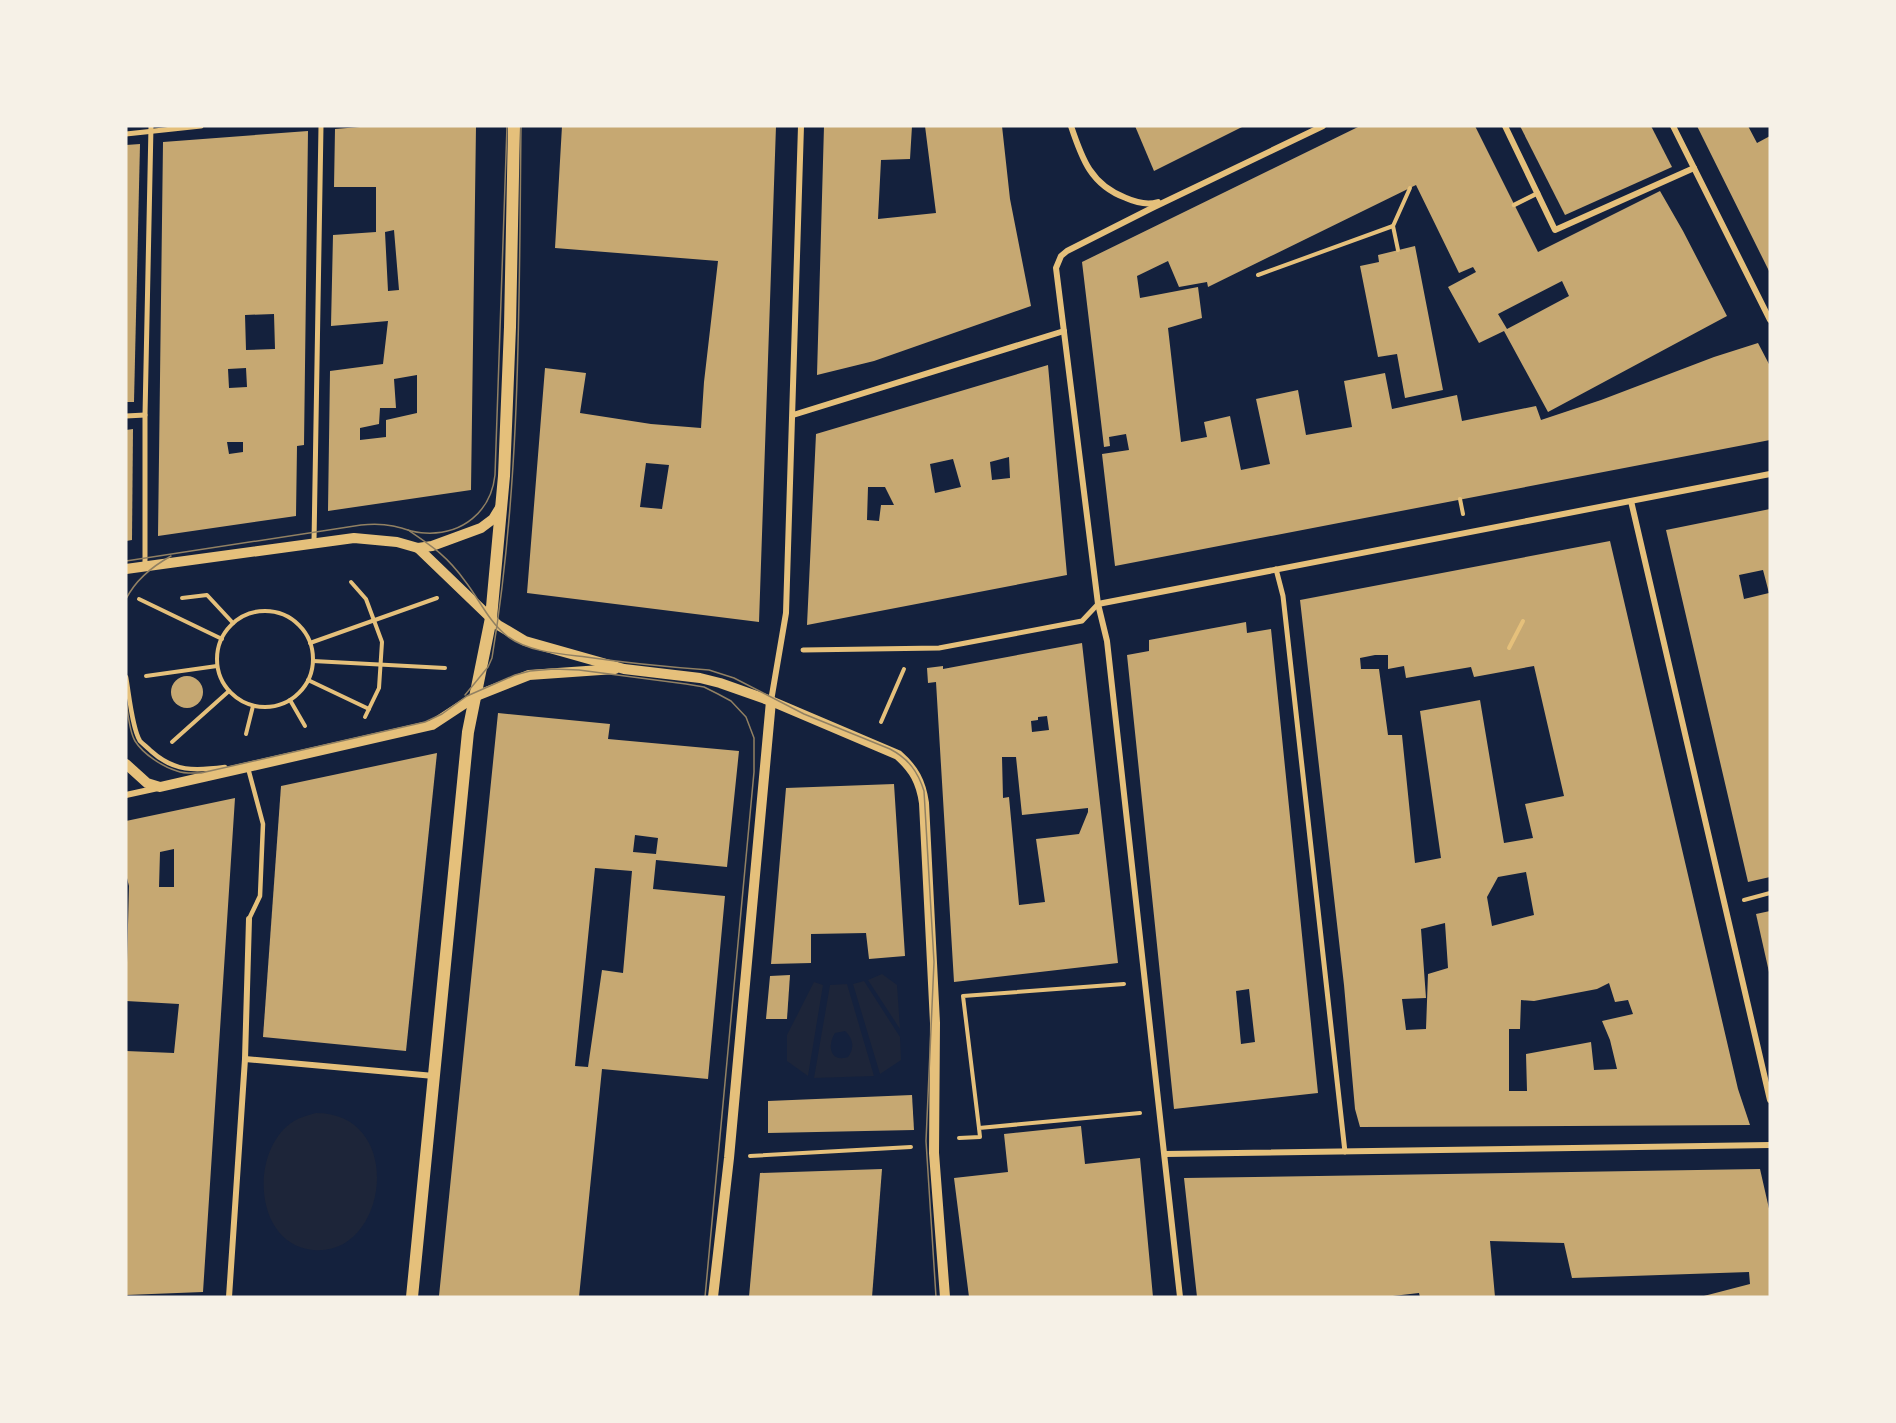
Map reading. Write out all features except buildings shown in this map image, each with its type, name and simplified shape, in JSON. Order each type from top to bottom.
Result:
[{"type":"main road","points":[[412,1297],[468,732],[491,618],[501,505],[510,327],[514,126]]},
{"type":"street","points":[[126,134],[151,128],[201,126]]},
{"type":"street","points":[[314,542],[321,126]]},
{"type":"street","points":[[713,1297],[729,1158],[771,701],[786,613],[801,126]]},
{"type":"street","points":[[1071,126],[1079,151],[1092,175],[1110,192],[1133,201],[1153,203],[1177,197]]},
{"type":"street","points":[[1180,1297],[1107,641],[1098,604],[1056,268],[1061,256],[1067,251],[1323,126]]},
{"type":"street","points":[[1505,126],[1555,231],[1694,168]]},
{"type":"street","points":[[1673,126],[1770,320]]},
{"type":"street","points":[[126,580],[135,568],[145,415],[151,128]]},
{"type":"street","points":[[793,415],[1064,331]]},
{"type":"street","points":[[126,416],[145,415]]},
{"type":"street","points":[[803,650],[939,648],[1082,621],[1098,604],[1770,474]]},
{"type":"street","points":[[1631,501],[1770,1100]]},
{"type":"street","points":[[135,568],[354,538],[397,542],[418,548],[432,546],[481,528],[493,519],[501,505]]},
{"type":"street","points":[[418,548],[507,632],[525,641],[624,669],[720,682],[898,755],[913,769],[919,780],[924,804],[935,1023],[934,1153],[945,1297]]},
{"type":"street","points":[[1275,569],[1283,596],[1345,1152]]},
{"type":"street","points":[[126,795],[432,725],[476,696],[529,675],[624,669]]},
{"type":"street","points":[[126,764],[147,783],[160,787]]},
{"type":"street","points":[[229,1297],[245,1059],[249,919]]},
{"type":"street","points":[[245,1059],[434,1076]]},
{"type":"street","points":[[1165,1154],[1770,1145]]},
{"type":"lane","points":[[1514,205],[1538,193]]},
{"type":"lane","points":[[126,677],[140,741],[155,755],[175,766],[189,770],[249,768],[263,824],[260,896],[249,919]]},
{"type":"path","points":[[1398,250],[1393,226],[1410,188]]},
{"type":"path","points":[[1258,275],[1393,226]]},
{"type":"path","points":[[351,582],[366,599],[382,642],[379,688],[365,717]]},
{"type":"path","points":[[182,598],[207,595],[233,624]]},
{"type":"path","points":[[310,643],[440,597]]},
{"type":"path","points":[[139,599],[222,639]]},
{"type":"path","points":[[258,611],[277,612],[294,620],[307,634],[313,652],[312,671],[304,688],[290,700],[272,707],[253,706],[236,698],[223,684],[217,666],[218,647],[226,630],[233,624],[240,617],[258,611]]},
{"type":"path","points":[[1509,648],[1523,621]]},
{"type":"path","points":[[313,661],[445,668]]},
{"type":"path","points":[[881,722],[906,662]]},
{"type":"path","points":[[140,677],[217,666]]},
{"type":"path","points":[[308,680],[369,709]]},
{"type":"path","points":[[170,744],[229,691]]},
{"type":"path","points":[[290,700],[305,726]]},
{"type":"path","points":[[246,734],[253,706]]},
{"type":"path","points":[[958,1135],[959,1139],[980,1137],[963,996],[1130,984]]},
{"type":"path","points":[[979,1128],[1142,1113]]},
{"type":"path","points":[[729,1158],[920,1147]]},
{"type":"shaded area","points":[[882,974],[897,985],[900,1029],[868,980]]},
{"type":"shaded area","points":[[864,981],[900,1037],[901,1060],[880,1074],[853,984]]},
{"type":"shaded area","points":[[814,982],[823,985],[808,1076],[787,1061],[787,1035]]},
{"type":"shaded area","points":[[847,984],[874,1076],[814,1078],[830,985]],"holes":[[[845,1031],[852,1050],[848,1057],[837,1057],[831,1047],[835,1033]]]},
{"type":"shaded area","points":[[316,1113],[345,1119],[364,1136],[375,1158],[377,1184],[371,1210],[358,1232],[338,1246],[313,1250],[293,1244],[278,1231],[269,1214],[264,1194],[264,1173],[270,1152],[279,1134],[294,1121]]},
{"type":"tram line","points":[[126,561],[361,525],[385,525],[421,533],[438,533],[462,525],[481,510],[488,500],[495,475],[507,126]]},
{"type":"tram line","points":[[465,695],[488,667],[492,658],[508,526],[517,393],[521,126]]},
{"type":"tram line","points":[[408,530],[446,558],[495,624],[507,636],[525,646],[556,653],[632,663],[709,670],[734,678],[804,714],[890,749],[908,762],[916,772],[924,791],[934,962],[926,1141],[936,1297]]},
{"type":"tram line","points":[[126,599],[145,574],[171,556]]},
{"type":"tram line","points":[[126,700],[131,732],[139,746],[148,755],[166,766],[180,772],[192,773],[201,773],[425,722],[442,714],[467,696],[515,675],[530,671],[579,670],[686,684],[704,687],[731,701],[746,717],[754,738],[754,772],[705,1297]]}]
